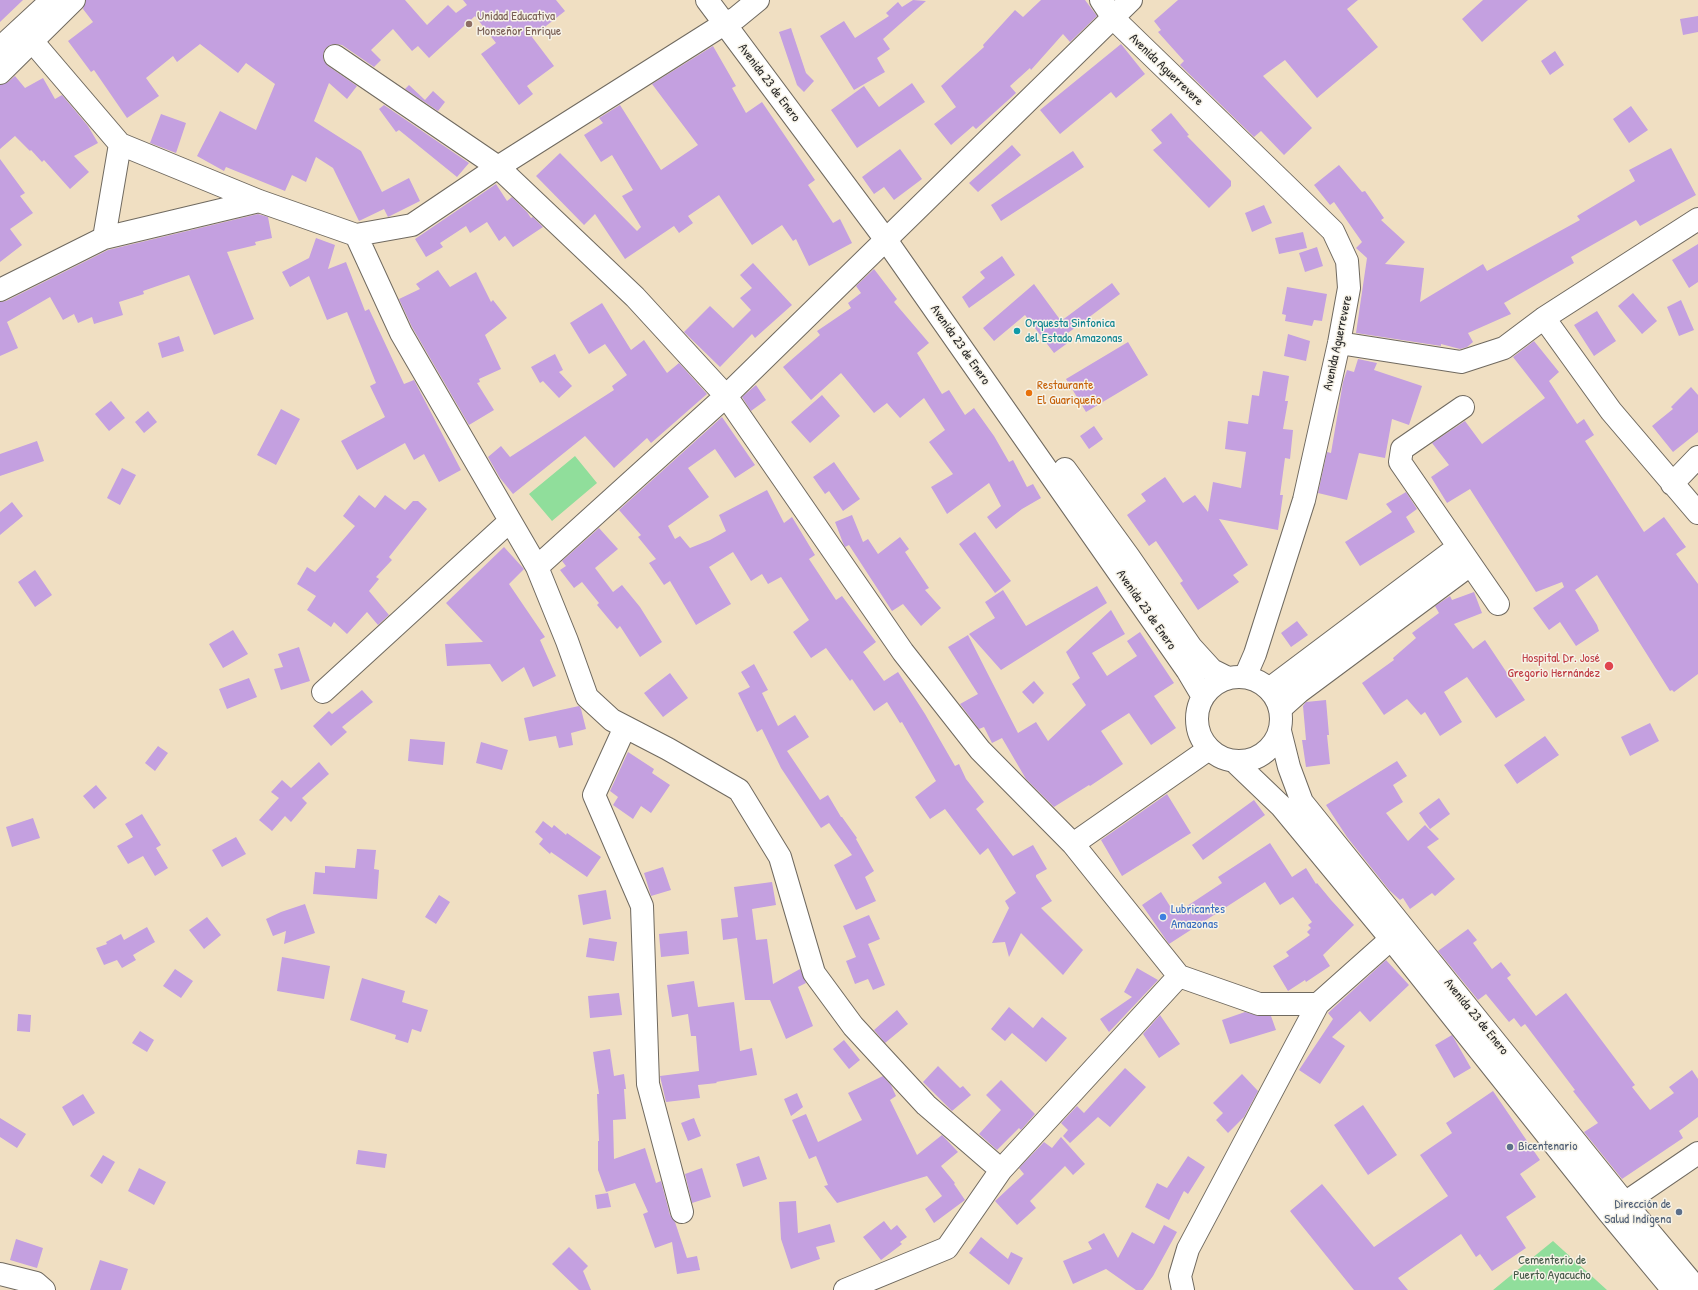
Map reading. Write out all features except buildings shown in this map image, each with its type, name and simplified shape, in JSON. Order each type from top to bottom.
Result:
[{"type":"street","points":[[0,48],[52,0]]},
{"type":"street","points":[[0,73],[74,0]]},
{"type":"street","name":"Avenida 23 de Enero","points":[[707,0],[730,21],[1001,382],[1129,557],[1191,647],[1212,670],[1236,678],[1254,680],[1269,689],[1276,699],[1280,709],[1280,731],[1289,767],[1302,802],[1617,1208],[1673,1290]]},
{"type":"street","name":"Avenida 23 de Enero","points":[[723,0],[730,21]]},
{"type":"street","points":[[32,42],[120,144],[259,201],[356,235],[412,225],[498,167],[730,21],[758,0]]},
{"type":"street","name":"Avenida Aguerrevere","points":[[1101,0],[1113,18],[1333,231],[1347,261],[1349,288],[1339,343],[1304,500],[1255,654],[1236,678]]},
{"type":"street","points":[[537,566],[726,396],[1131,0]]},
{"type":"street","points":[[335,56],[498,167],[635,297],[726,396],[903,652],[980,750],[1073,844],[1179,976],[1259,1004],[1318,1004]]},
{"type":"street","points":[[104,238],[120,144]]},
{"type":"street","points":[[0,290],[104,238],[259,201]]},
{"type":"street","points":[[1339,343],[1461,362],[1504,348],[1544,318],[1698,219]]},
{"type":"street","points":[[356,235],[400,333],[537,566],[567,641],[587,697],[612,720],[668,749],[739,790],[780,857],[814,973],[853,1026],[926,1105],[1001,1170]]},
{"type":"street","name":"Avenida 23 de Enero","points":[[891,235],[1187,670],[1203,697]]},
{"type":"street","points":[[1544,318],[1611,411],[1698,513]]},
{"type":"street","points":[[1463,407],[1402,449],[1400,462],[1498,604]]},
{"type":"street","points":[[1672,484],[1698,457]]},
{"type":"street","points":[[323,692],[510,521]]},
{"type":"street","points":[[1269,689],[1464,556]]},
{"type":"street","points":[[1280,709],[1464,556]]},
{"type":"street","name":"Avenida 23 de Enero","points":[[1236,678],[1213,686],[1203,697],[1197,710],[1197,724],[1201,738],[1209,749],[1220,758],[1234,761],[1246,761],[1262,754],[1275,742],[1280,731]]},
{"type":"street","points":[[624,727],[594,795],[642,906],[648,1084],[682,1212]]},
{"type":"street","points":[[1073,844],[1209,749]]},
{"type":"street","name":"Avenida 23 de Enero","points":[[1234,761],[1281,806],[1617,1208],[1698,1290]]},
{"type":"street","points":[[1183,1290],[1180,1276],[1188,1250],[1318,1004],[1391,939]]},
{"type":"street","points":[[845,1290],[947,1248],[1001,1170],[1179,976]]},
{"type":"street","points":[[1617,1208],[1698,1152]]},
{"type":"street","points":[[0,1274],[36,1284],[44,1290]]},
{"type":"green space","points":[[575,456],[597,483],[552,521],[529,494]]},
{"type":"green space","name":"Cementerio de Puerto Ayacucho","points":[[1553,1241],[1607,1290],[1493,1290]]},
{"type":"place","name":"Unidad Educativa Monseñor Enrique","points":[[469,24]]},
{"type":"place","name":"Orquesta Sinfonica del Estado Amazonas","points":[[1017,331]]},
{"type":"place","name":"Restaurante El Guariqueño","points":[[1029,393]]},
{"type":"place","name":"Hospital Dr. José Gregorio Hernández","points":[[1609,666]]},
{"type":"place","name":"Lubricantes Amazonas","points":[[1163,917]]},
{"type":"place","name":"Bicentenario","points":[[1510,1147]]},
{"type":"place","name":"Dirección de Salud Indígena","points":[[1679,1212]]}]
